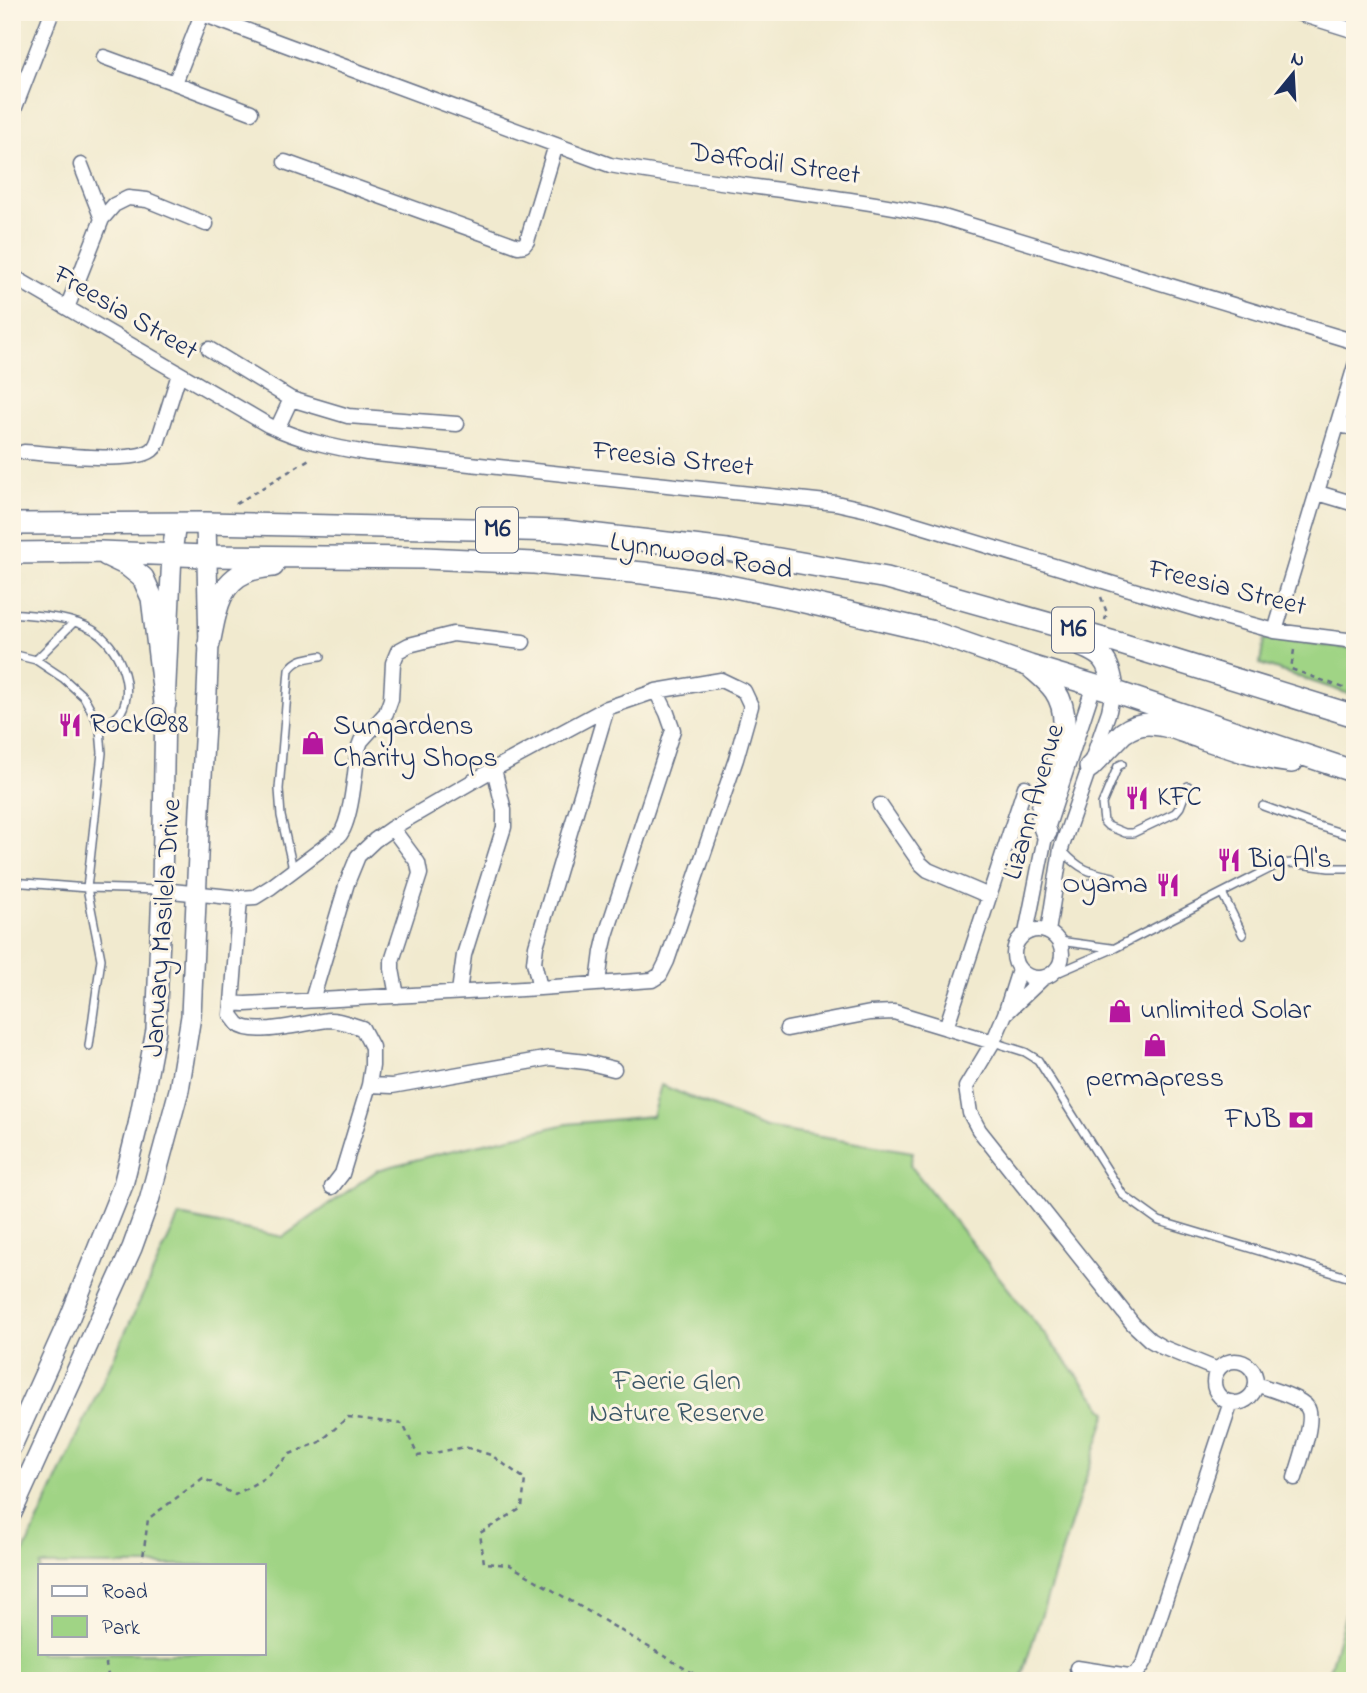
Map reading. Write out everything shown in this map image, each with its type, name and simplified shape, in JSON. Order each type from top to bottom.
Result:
[{"type":"main road","name":"January Masilela Drive","points":[[12,1446],[70,1317],[124,1185],[156,1030],[162,890],[165,704],[172,553],[176,523]]},
{"type":"main road","name":"Lynnwood Road","points":[[12,524],[206,523],[564,531],[727,550],[887,578],[1118,643],[1355,716]]},
{"type":"main road","name":"January Masilela Drive","points":[[12,1513],[132,1248],[153,1187],[179,1090],[191,1016],[209,644],[206,523]]},
{"type":"main road","name":"Lynnwood Road","points":[[12,552],[425,558],[534,563],[714,583],[930,631],[1349,770]]},
{"type":"main road","points":[[100,552],[127,565],[143,578],[152,598],[165,704]]},
{"type":"main road","points":[[209,644],[222,594],[236,577],[248,570],[349,557]]},
{"type":"main road","points":[[786,562],[1093,650],[1104,661],[1104,688]]},
{"type":"main road","points":[[1104,661],[1124,649],[1164,658]]},
{"type":"main road","points":[[1030,666],[1046,679],[1055,691],[1062,704],[1064,723],[1059,754],[1042,807],[1041,820],[1046,832]]},
{"type":"main road","points":[[1090,767],[1128,729],[1144,724],[1164,726],[1276,760],[1349,770]]},
{"type":"street","points":[[12,115],[52,12]]},
{"type":"street","points":[[1294,12],[1355,31]]},
{"type":"street","points":[[175,83],[200,13]]},
{"type":"street","name":"Daffodil Street","points":[[200,13],[610,165],[888,205],[940,216],[1355,342]]},
{"type":"street","points":[[104,57],[251,112]]},
{"type":"street","points":[[285,162],[518,246],[527,241],[556,145]]},
{"type":"street","points":[[81,165],[102,219]]},
{"type":"street","points":[[66,308],[102,219],[114,205],[128,198],[147,200],[206,224]]},
{"type":"street","name":"Freesia Street","points":[[12,276],[277,429],[328,447],[836,503],[872,511],[1275,631],[1355,641]]},
{"type":"street","points":[[209,349],[291,399],[348,416],[457,424]]},
{"type":"street","points":[[1275,631],[1355,366]]},
{"type":"street","points":[[24,452],[128,457],[151,451],[158,441],[179,374]]},
{"type":"street","points":[[277,429],[291,399]]},
{"type":"street","points":[[1338,425],[1355,428]]},
{"type":"street","points":[[1318,493],[1355,504]]},
{"type":"street","points":[[162,890],[240,898],[259,895],[339,836],[345,826],[358,749],[361,741],[386,713],[391,699],[393,663],[398,651],[409,645],[453,634],[523,642]]},
{"type":"street","points":[[232,1003],[245,1004],[397,996],[652,980],[660,975],[667,961],[736,759],[751,706],[744,691],[721,680],[656,691],[607,708],[392,828],[358,856],[347,883],[312,1000]]},
{"type":"street","name":"Lizann Avenue","points":[[1054,937],[1055,888],[1060,849],[1109,711],[1104,688]]},
{"type":"street","name":"Lizann Avenue","points":[[1026,933],[1046,832],[1104,688]]},
{"type":"street","points":[[598,983],[606,935],[673,730],[656,691]]},
{"type":"street","points":[[540,988],[534,961],[536,946],[607,708]]},
{"type":"street","points":[[459,992],[464,955],[504,827],[504,810],[494,769]]},
{"type":"street","name":"Lizann Avenue","points":[[946,1028],[1024,787]]},
{"type":"street","points":[[880,804],[920,863],[928,870],[989,896]]},
{"type":"street","points":[[392,828],[418,863],[420,874],[392,961],[397,996]]},
{"type":"street","points":[[240,898],[231,1015],[237,1023],[247,1028],[279,1028],[330,1020],[343,1021],[362,1028],[372,1047],[369,1085],[342,1174],[332,1187]]},
{"type":"street","points":[[1005,1014],[1056,972],[1062,961],[1062,947],[1054,937],[1041,930],[1026,933],[1015,945],[1015,962],[1019,970],[1026,975],[1034,978],[1047,977]]},
{"type":"street","points":[[1019,970],[993,1042],[965,1087],[970,1113],[979,1130],[1133,1324],[1162,1347],[1218,1370]]},
{"type":"street","points":[[787,1029],[886,1011],[993,1042]]},
{"type":"street","points":[[369,1085],[392,1086],[550,1058],[586,1062],[614,1069]]},
{"type":"street","points":[[1229,1362],[1242,1362],[1256,1377],[1256,1384],[1250,1396],[1245,1400],[1231,1402],[1220,1395],[1214,1383],[1218,1370],[1229,1362]]},
{"type":"street","points":[[1256,1384],[1297,1400],[1307,1406],[1310,1413],[1295,1478]]},
{"type":"street","points":[[1077,1668],[1129,1676],[1135,1675],[1141,1669],[1231,1402]]},
{"type":"lane","points":[[12,561],[37,561],[73,552]]},
{"type":"lane","points":[[12,613],[55,617],[74,622],[94,631],[111,646],[119,661],[125,683],[125,696],[117,717],[100,729]]},
{"type":"lane","points":[[36,660],[74,622]]},
{"type":"lane","points":[[12,654],[36,660],[63,678],[84,697],[100,729],[102,752],[87,888],[101,959],[89,1046]]},
{"type":"lane","points":[[294,870],[281,816],[279,789],[289,670],[294,663],[304,658],[321,656]]},
{"type":"lane","points":[[1122,764],[1118,766],[1102,804],[1106,824],[1125,833],[1133,833],[1175,813],[1188,786]]},
{"type":"lane","points":[[1263,806],[1355,839]]},
{"type":"lane","points":[[1055,888],[1083,885],[1113,877],[1090,873],[1071,861],[1060,849]]},
{"type":"lane","points":[[1047,977],[1115,948],[1279,864],[1355,868]]},
{"type":"lane","points":[[12,882],[162,890]]},
{"type":"lane","points":[[1222,893],[1243,934]]},
{"type":"lane","points":[[1054,937],[1115,948]]},
{"type":"lane","points":[[993,1042],[1025,1052],[1038,1060],[1123,1195],[1143,1211],[1159,1221],[1347,1277],[1355,1277]]},
{"type":"path","points":[[206,523],[328,447]]},
{"type":"path","points":[[1100,580],[1098,589],[1105,606],[1106,620]]},
{"type":"path","points":[[1295,647],[1291,669],[1355,692]]},
{"type":"path","points":[[142,1564],[148,1519],[203,1478],[235,1495],[266,1477],[290,1454],[320,1442],[348,1418],[403,1424],[418,1456],[465,1447],[491,1455],[525,1479],[522,1508],[480,1533],[484,1563],[510,1565],[706,1681]]},
{"type":"path","points":[[108,1654],[106,1665],[109,1681]]},
{"type":"green space","points":[[1264,639],[1355,649],[1355,696],[1260,664]]},
{"type":"green space","name":"Faerie Glen Nature Reserve","points":[[661,1085],[765,1128],[913,1152],[910,1165],[1107,1413],[1020,1681],[12,1681],[12,1578],[179,1216],[283,1237],[378,1170],[567,1124],[652,1116]]},
{"type":"green space","points":[[1355,1582],[1355,1681],[1306,1681],[1328,1674]]},
{"type":"place","name":"Rock@88","points":[[70,725]]},
{"type":"place","name":"Sungardens Charity Shops","points":[[313,743]]},
{"type":"place","name":"KFC","points":[[1137,798]]},
{"type":"place","name":"Big Al's","points":[[1229,860]]},
{"type":"place","name":"Oyama","points":[[1168,885]]},
{"type":"place","name":"unlimited Solar","points":[[1120,1011]]},
{"type":"place","name":"permapress","points":[[1155,1045]]},
{"type":"place","name":"FNB","points":[[1301,1120]]}]
